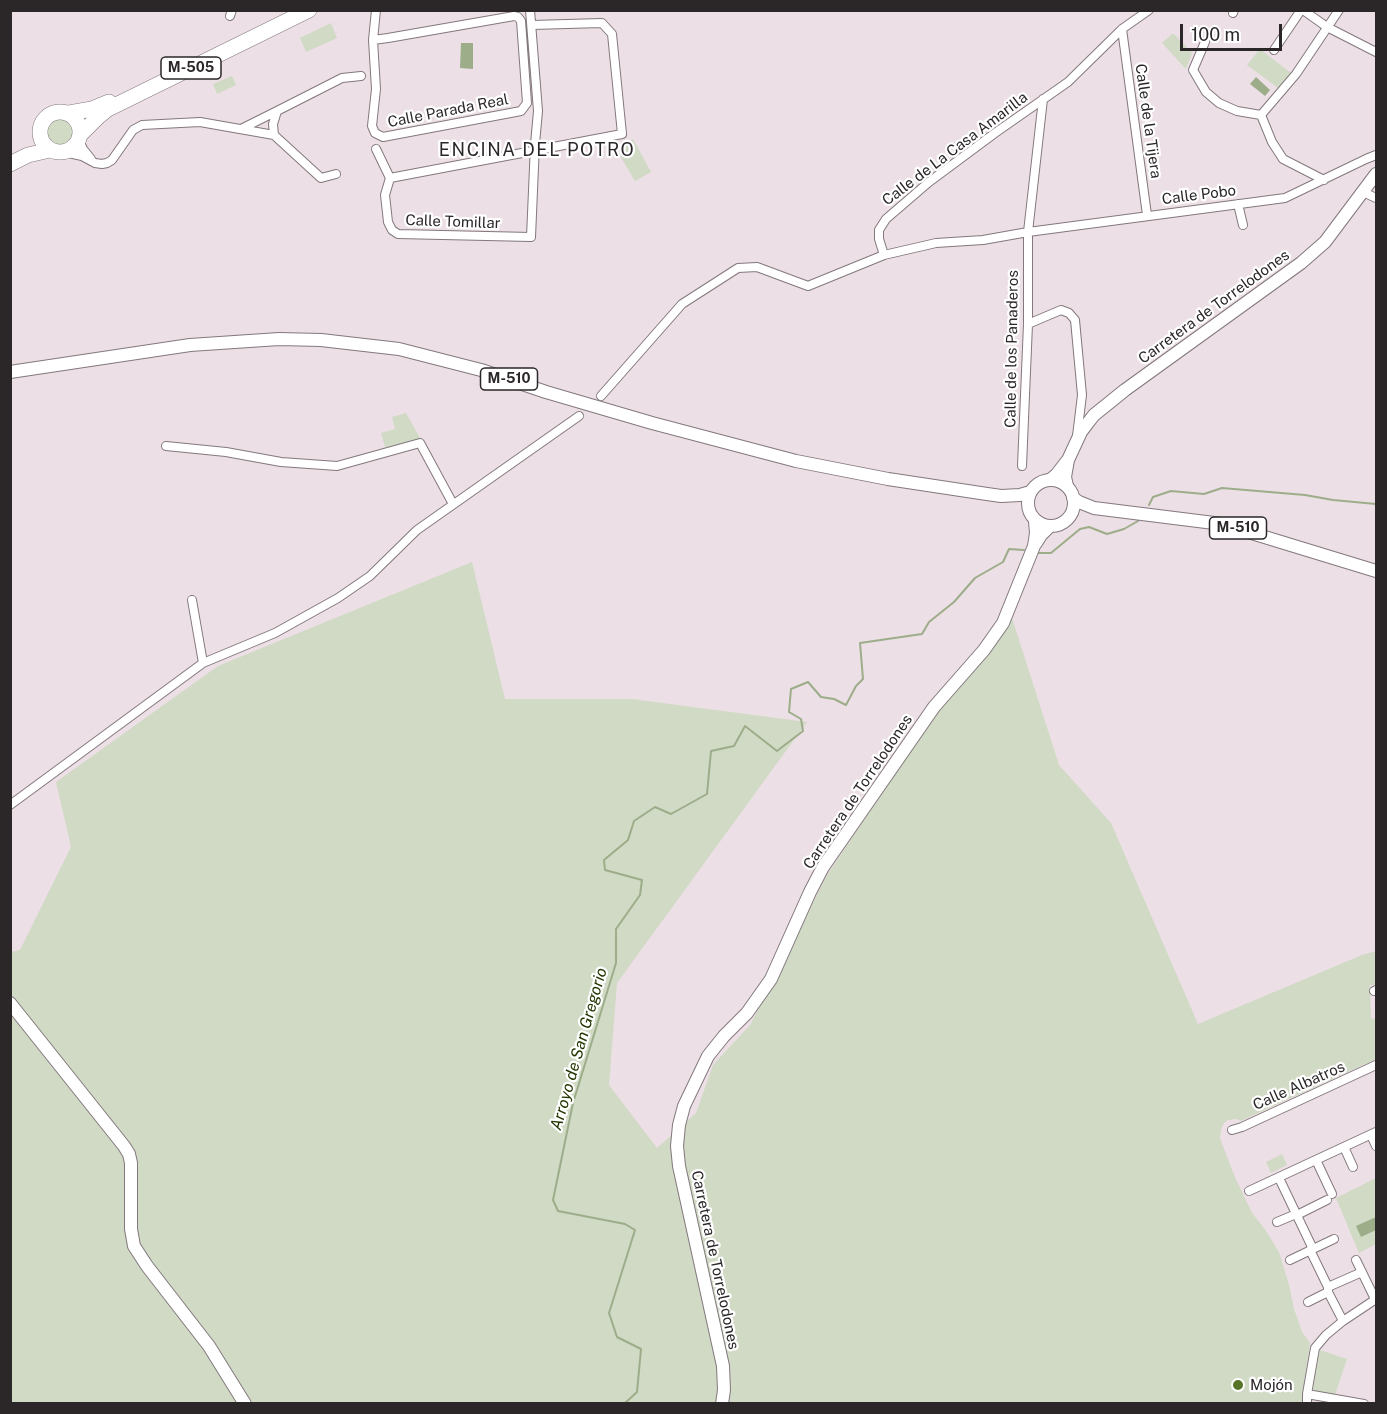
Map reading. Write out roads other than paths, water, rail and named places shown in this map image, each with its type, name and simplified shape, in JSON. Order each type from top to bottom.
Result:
[{"type":"highway","name":"M-505","points":[[10,157],[25,146],[51,113],[60,111],[69,113],[105,104],[296,10]]},
{"type":"highway","name":"M-505","points":[[10,164],[28,155],[74,146],[79,137],[108,109],[309,10]]},
{"type":"highway","points":[[69,113],[78,122],[79,137]]},
{"type":"highway","points":[[40,127],[40,138],[46,147],[57,151]]},
{"type":"main road","name":"Carretera de Torrelodones","points":[[1050,480],[1068,460],[1086,424],[1104,407],[1307,258],[1325,242],[1377,174]]},
{"type":"main road","name":"M-510","points":[[10,372],[190,345],[279,339],[321,340],[399,350],[481,370],[652,423],[796,461],[888,479],[1001,496],[1030,492],[1035,485],[1050,480]]},
{"type":"main road","name":"Carretera de Torrelodones","points":[[1066,486],[1068,460]]},
{"type":"main road","points":[[1050,480],[1059,481],[1071,491],[1074,506],[1072,513]]},
{"type":"main road","points":[[1030,492],[1028,500],[1030,515],[1042,525],[1050,526]]},
{"type":"main road","name":"M-510","points":[[1001,496],[1028,508]]},
{"type":"main road","name":"M-510","points":[[1073,498],[1094,508],[1222,524],[1377,571]]},
{"type":"main road","name":"M-510","points":[[1050,526],[1059,525],[1072,513],[1094,508]]},
{"type":"main road","name":"Carretera de Torrelodones","points":[[1034,546],[1035,521]]},
{"type":"main road","name":"Carretera de Torrelodones","points":[[722,1404],[723,1366],[679,1166],[677,1146],[684,1106],[708,1056],[747,1013],[771,980],[823,867],[934,707],[984,650],[1004,623],[1034,546],[1050,526]]},
{"type":"main road","points":[[10,1003],[124,1146],[131,1163],[130,1229],[134,1246],[209,1346],[245,1404]]},
{"type":"street","name":"Calle Parada Real","points":[[373,40],[518,17],[521,21],[527,103],[521,111],[383,137],[375,133],[372,126],[376,90],[373,40],[376,10]]},
{"type":"street","points":[[530,10],[538,111],[536,150]]},
{"type":"street","name":"Calle de La Casa Amarilla","points":[[884,255],[879,230],[886,219],[929,182],[1068,82],[1122,29],[1149,10]]},
{"type":"street","points":[[1274,50],[1302,10],[1328,27],[1377,52]]},
{"type":"street","points":[[1261,115],[1296,74],[1339,10]]},
{"type":"street","points":[[376,149],[390,178],[622,134],[612,34],[602,22],[532,25]]},
{"type":"street","name":"Calle de la Tijera","points":[[1122,29],[1147,215]]},
{"type":"street","points":[[1205,42],[1193,69],[1206,92],[1219,103],[1238,111],[1261,115]]},
{"type":"street","points":[[241,129],[342,78],[361,76]]},
{"type":"street","name":"Calle de La Casa Amarilla","points":[[1028,232],[1043,99]]},
{"type":"street","points":[[274,135],[273,124],[277,111]]},
{"type":"street","points":[[1261,115],[1272,142],[1283,159],[1324,180]]},
{"type":"street","points":[[57,151],[82,156],[95,164],[102,165],[112,160],[133,130],[142,125],[200,122],[274,135],[321,178],[336,174]]},
{"type":"street","points":[[79,137],[83,149],[95,164]]},
{"type":"street","name":"Calle Tomillar","points":[[390,178],[385,195],[388,222],[392,230],[398,234],[531,237],[536,150]]},
{"type":"street","name":"Calle Pobo","points":[[601,396],[682,304],[738,268],[757,267],[808,286],[884,255],[936,243],[983,240],[1147,215],[1285,198],[1377,155]]},
{"type":"street","points":[[1365,159],[1377,160]]},
{"type":"street","points":[[1364,192],[1377,198]]},
{"type":"street","points":[[1238,204],[1243,225]]},
{"type":"street","name":"Calle de los Panaderos","points":[[1023,466],[1028,324],[1028,232]]},
{"type":"street","points":[[1028,324],[1061,310],[1069,313],[1075,320],[1082,395],[1077,441]]},
{"type":"street","points":[[10,805],[202,663],[275,633],[338,598],[370,576],[417,530],[579,416]]},
{"type":"street","points":[[166,446],[226,452],[281,462],[338,466],[420,443],[453,504]]},
{"type":"street","points":[[192,600],[202,663]]},
{"type":"street","name":"Calle Albatros","points":[[1232,1130],[1377,1065]]},
{"type":"street","points":[[1249,1191],[1374,1134],[1377,1146]]},
{"type":"street","points":[[1344,1147],[1353,1167]]},
{"type":"street","points":[[1277,1222],[1330,1197],[1316,1160]]},
{"type":"street","points":[[1279,1178],[1343,1321]]},
{"type":"street","points":[[1290,1260],[1334,1239]]},
{"type":"street","points":[[1307,1404],[1315,1347],[1343,1321],[1376,1299],[1356,1260]]},
{"type":"street","points":[[1308,1302],[1362,1272]]},
{"type":"street","points":[[1307,1394],[1364,1404]]},
{"type":"waterway","name":"Arroyo de San Gregorio","points":[[1149,505],[1153,497],[1171,491],[1204,494],[1222,488],[1376,504]]},
{"type":"waterway","name":"Arroyo de San Gregorio","points":[[1037,553],[1051,553],[1080,529],[1089,527],[1107,534],[1124,529],[1138,521]]},
{"type":"waterway","name":"Arroyo de San Gregorio","points":[[624,1404],[637,1392],[641,1349],[617,1337],[609,1313],[635,1230],[625,1224],[558,1211],[553,1200],[573,1103],[616,963],[616,929],[640,895],[642,880],[605,870],[604,860],[628,840],[634,821],[655,807],[671,814],[707,794],[711,751],[734,746],[745,726],[777,751],[803,731],[801,719],[789,712],[791,689],[808,682],[821,697],[834,699],[846,705],[856,686],[863,679],[860,643],[922,634],[929,622],[954,602],[975,578],[1003,562],[1009,549],[1024,550]]},
{"type":"place","name":"Mojón","points":[[1238,1385]]},
{"type":"district","name":"ENCINA DEL POTRO","points":[[537,150]]}]
